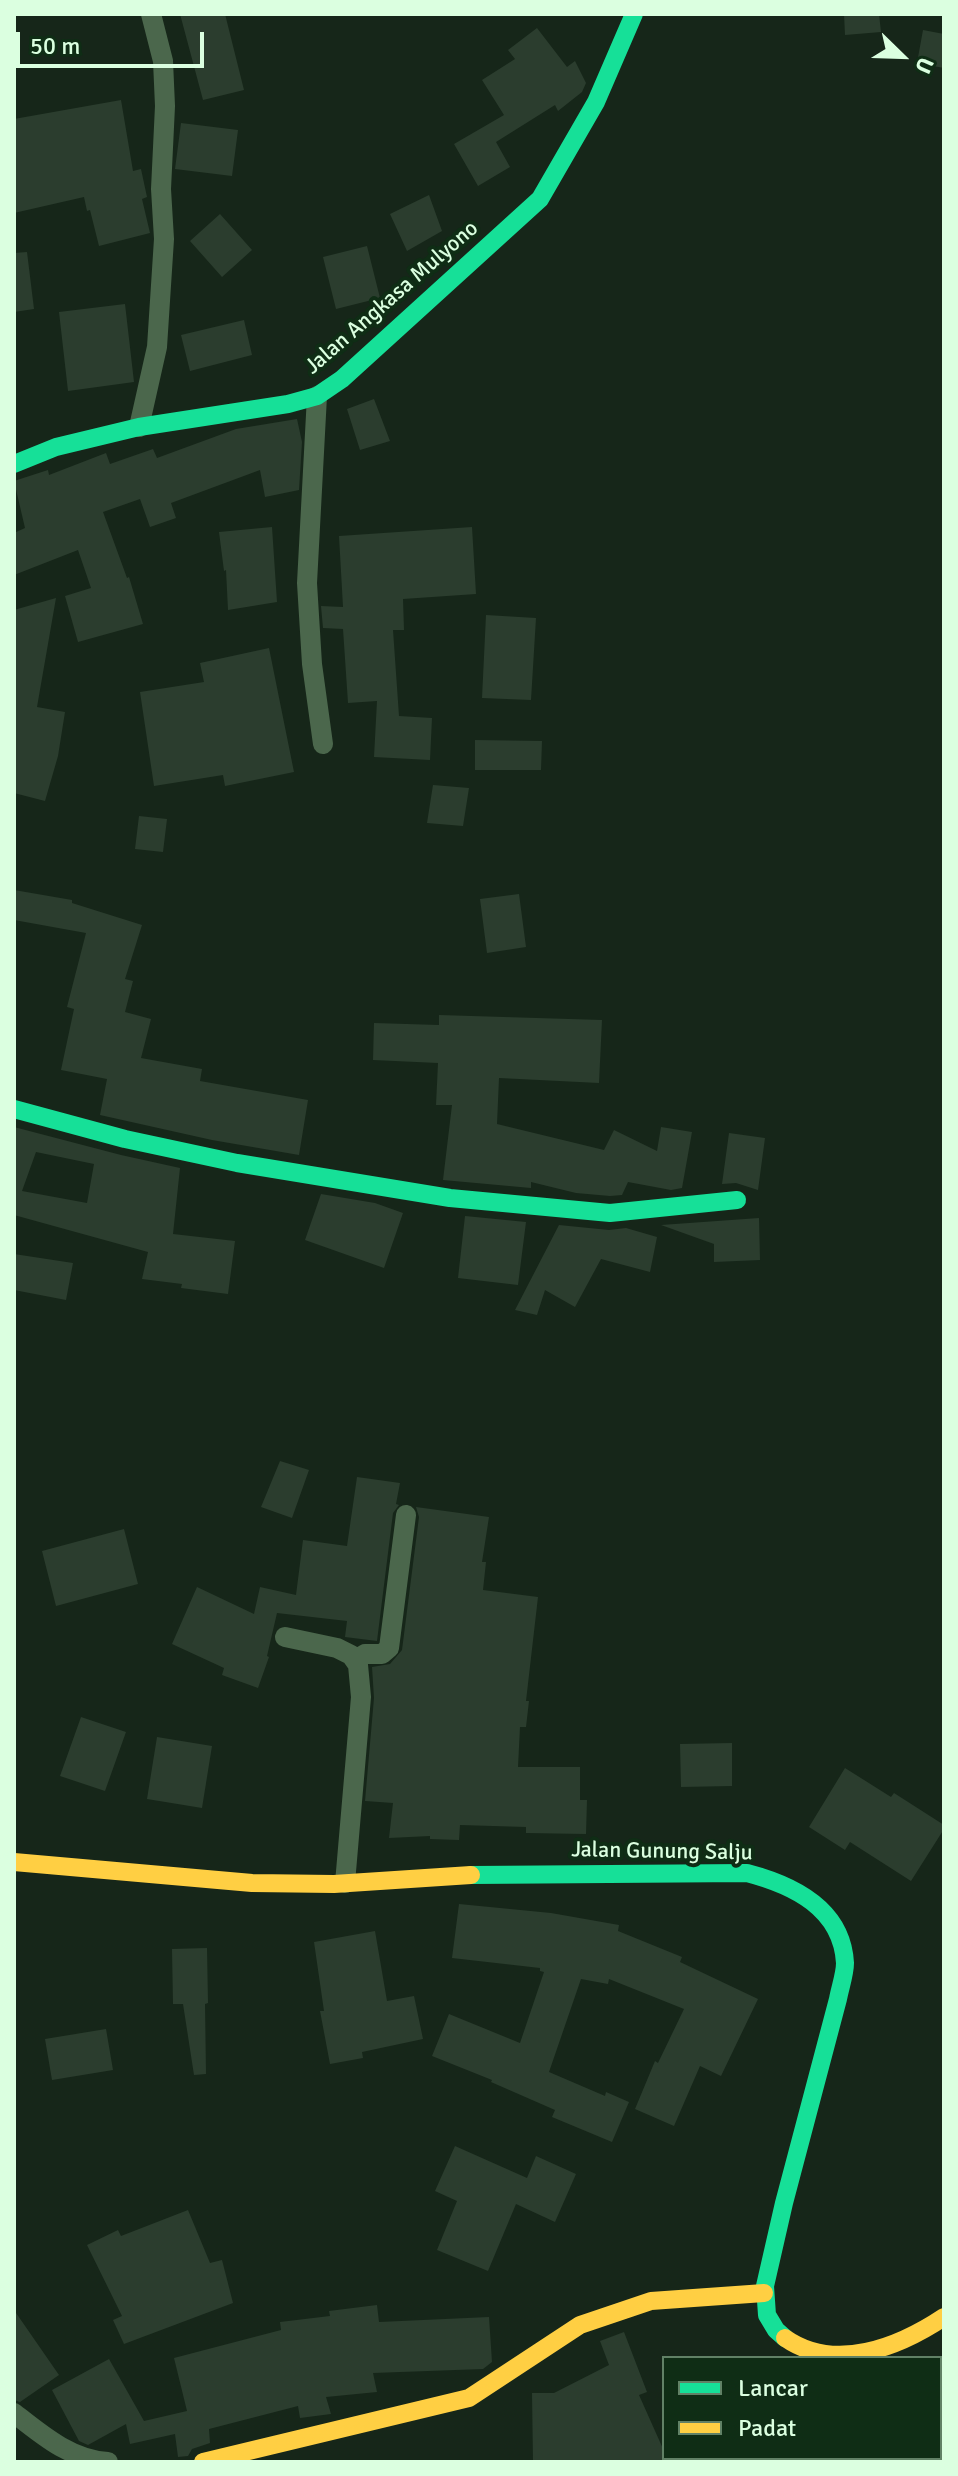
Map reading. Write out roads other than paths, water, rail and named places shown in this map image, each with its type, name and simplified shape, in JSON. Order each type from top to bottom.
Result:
[{"type":"street","points":[[139,427],[157,347],[164,239],[161,189],[165,106],[163,61],[151,14]]},
{"type":"street","name":"Jalan Angkasa Mulyono","points":[[14,464],[56,447],[139,427],[288,404],[317,396],[342,379],[540,199],[596,102],[634,14]]},
{"type":"street","points":[[317,396],[307,583],[312,664],[323,744]]},
{"type":"street","points":[[14,1109],[125,1139],[237,1163],[450,1198],[610,1213],[737,1200]]},
{"type":"street","points":[[355,1660],[365,1654],[382,1654],[389,1648],[406,1515]]},
{"type":"street","points":[[285,1637],[337,1648],[351,1655],[358,1665],[361,1697],[345,1883]]},
{"type":"street","name":"Jalan Gunung Salju","points":[[14,1862],[252,1883],[345,1883],[501,1873],[747,1873],[781,1882],[821,1907],[840,1935],[845,1965],[785,2193],[764,2293],[766,2313],[773,2328],[785,2339],[811,2353],[839,2356],[885,2349],[923,2332],[944,2317]]},
{"type":"street","points":[[203,2462],[469,2398],[580,2325],[651,2301],[764,2293]]},
{"type":"street","points":[[14,2413],[55,2445],[97,2461],[108,2462]]}]
